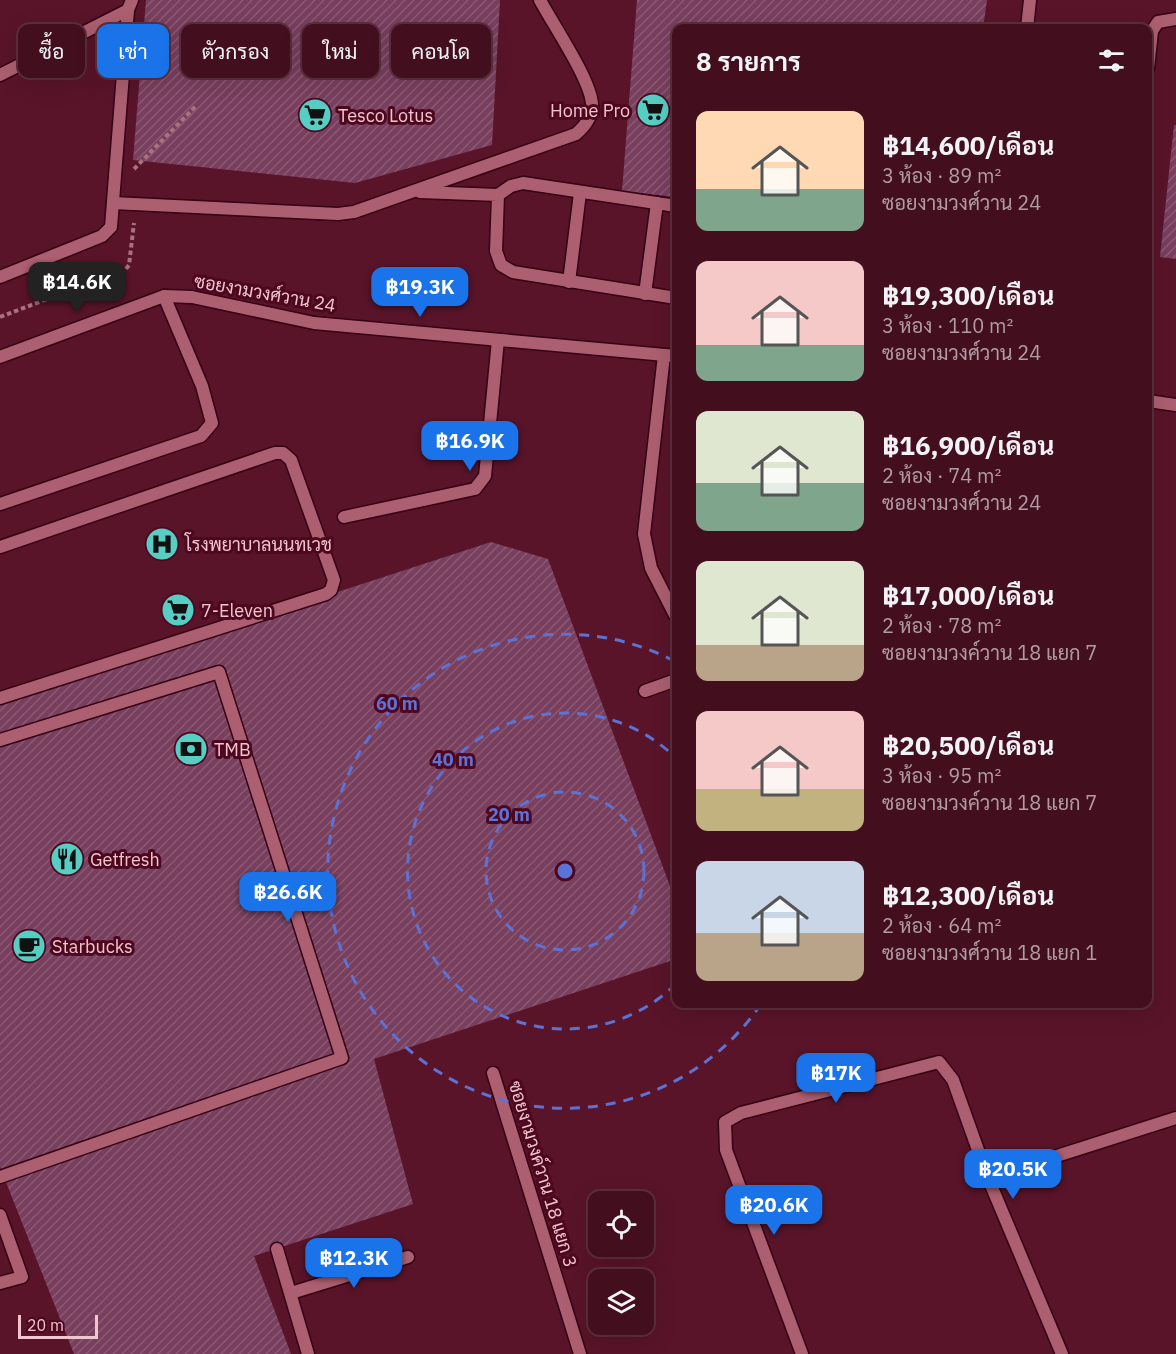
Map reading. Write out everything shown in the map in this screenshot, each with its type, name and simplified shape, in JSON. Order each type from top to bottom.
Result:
[{"type":"street","points":[[113,203],[338,214],[413,191],[576,134],[586,124],[592,107],[589,88],[540,0]]},
{"type":"street","points":[[1027,24],[1030,0]]},
{"type":"street","points":[[0,75],[130,5]]},
{"type":"street","points":[[0,277],[102,236],[111,227],[130,5]]},
{"type":"street","points":[[1152,31],[1158,22],[1176,19]]},
{"type":"street","points":[[413,191],[498,195],[510,186],[523,183],[672,205]]},
{"type":"street","points":[[569,282],[580,193]]},
{"type":"street","points":[[498,195],[496,251],[501,265],[513,272],[672,297]]},
{"type":"street","points":[[645,294],[657,203]]},
{"type":"street","points":[[0,504],[201,436],[208,431],[212,423],[202,386],[164,296]]},
{"type":"street","name":"ซอยงามวงศ์วาน 24","points":[[0,357],[164,296],[192,297],[314,323],[670,356]]},
{"type":"street","points":[[344,517],[475,489],[482,483],[498,340]]},
{"type":"street","points":[[670,356],[644,534],[651,567],[672,609]]},
{"type":"street","points":[[1152,402],[1176,405]]},
{"type":"street","points":[[0,547],[274,453],[283,453],[291,460],[334,580],[331,590],[326,594],[0,698]]},
{"type":"street","points":[[0,740],[219,672],[342,1058],[0,1177]]},
{"type":"street","points":[[645,691],[672,681]]},
{"type":"street","points":[[801,1354],[726,1150],[725,1122],[741,1113],[939,1062],[953,1080],[988,1179],[1062,1354]]},
{"type":"street","name":"ซอยงามวงค์วาน 18 แยก 3","points":[[493,1073],[580,1354]]},
{"type":"street","points":[[988,1179],[1176,1118]]},
{"type":"street","points":[[0,1215],[22,1277],[0,1283]]},
{"type":"street","points":[[277,1249],[308,1354]]},
{"type":"street","points":[[291,1293],[408,1257]]},
{"type":"path","points":[[128,170],[137,169],[196,106]]},
{"type":"path","points":[[0,316],[126,269],[129,265],[136,205]]},
{"type":"building","name":"Tesco Lotus","points":[[146,0],[500,0],[492,145],[355,183],[133,160],[140,78],[169,78],[169,24],[144,24]]},
{"type":"building","name":"Home Pro","points":[[637,0],[987,0],[984,24],[672,24],[672,197],[622,191]]},
{"type":"building","points":[[1174,125],[1176,125],[1176,259],[1160,257]]},
{"type":"building","points":[[491,542],[548,559],[672,891],[672,960],[374,1059],[413,1204],[254,1256],[291,1354],[74,1354],[0,1167],[0,702]]},
{"type":"place","name":"Home Pro","points":[[653,110]]},
{"type":"place","name":"Tesco Lotus","points":[[315,115]]},
{"type":"place","name":"โรงพยาบาลนนทเวช","points":[[162,544]]},
{"type":"place","name":"7-Eleven","points":[[178,610]]},
{"type":"place","name":"TMB","points":[[191,749]]},
{"type":"place","name":"Getfresh","points":[[67,859]]},
{"type":"place","name":"Starbucks","points":[[29,946]]}]
